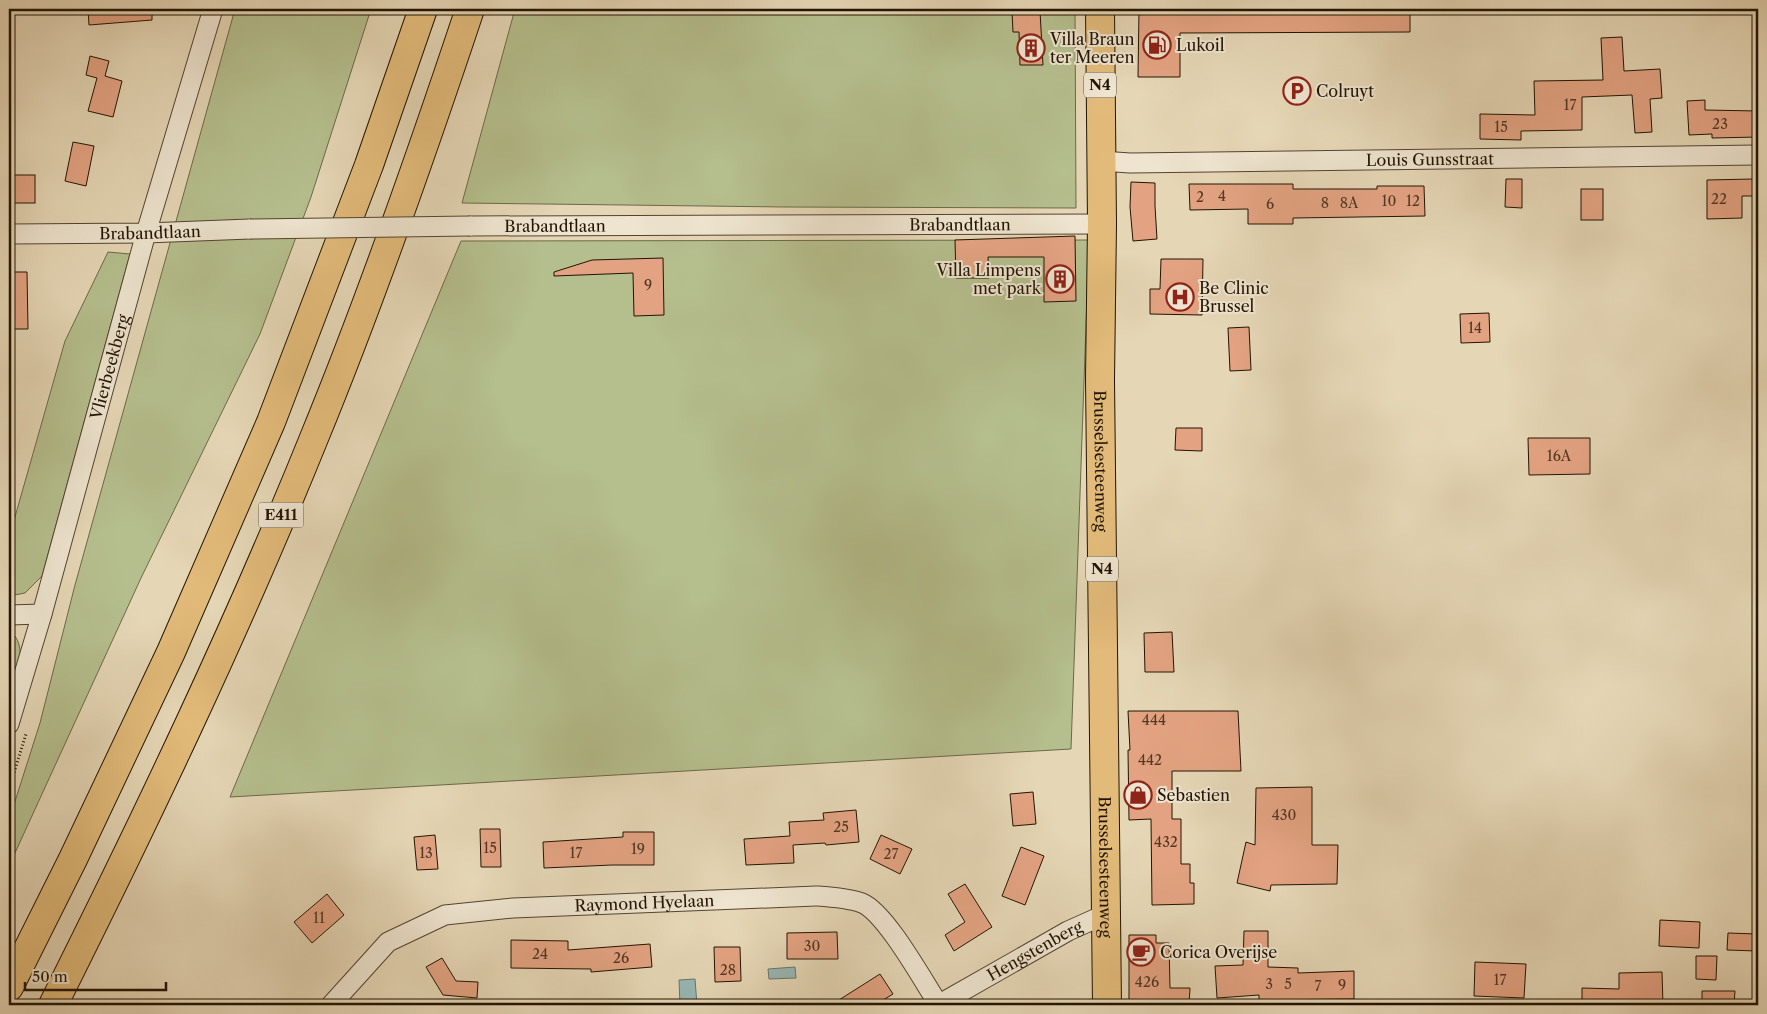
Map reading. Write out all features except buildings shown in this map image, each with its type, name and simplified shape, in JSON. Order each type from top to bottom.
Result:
[{"type":"main road","name":"E411","points":[[9,988],[73,859],[171,652],[271,422],[369,165],[423,9]]},
{"type":"main road","name":"E411","points":[[53,1005],[115,882],[212,675],[314,438],[416,171],[470,9]]},
{"type":"main road","name":"Brusselsesteenweg","points":[[1100,9],[1102,224],[1100,380],[1107,1005]]},
{"type":"street","name":"Vlierbeekberg","points":[[9,724],[42,614],[146,233],[214,9]]},
{"type":"street","name":"Louis Gunsstraat","points":[[1101,161],[1130,163],[1758,155]]},
{"type":"street","name":"Brabandtlaan","points":[[9,234],[470,226],[1102,224]]},
{"type":"street","points":[[9,615],[42,614]]},
{"type":"street","name":"Raymond Hyelaan","points":[[331,1005],[388,942],[445,916],[513,908],[816,896],[862,904],[876,913],[888,926],[939,1005]]},
{"type":"street","name":"Hengstenberg","points":[[939,1005],[1068,931],[1106,914]]},
{"type":"green space","points":[[235,9],[371,9],[311,197],[260,334],[141,578],[9,866],[9,814],[11,814],[40,723],[75,585]]},
{"type":"green space","points":[[515,9],[1075,9],[1076,208],[462,203]]},
{"type":"green space","points":[[1089,240],[1071,749],[230,797],[461,241]]},
{"type":"green space","points":[[108,252],[130,254],[42,576],[25,593],[9,596],[9,538],[65,341]]},
{"type":"green space","points":[[9,630],[19,644],[20,661],[9,696]]},
{"type":"water","points":[[795,967],[796,978],[769,979],[768,969]]},
{"type":"water","points":[[695,979],[697,1005],[680,1005],[679,980]]},
{"type":"place","name":"Lukoil","points":[[1157,45]]},
{"type":"place","name":"Villa Braun ter Meeren","points":[[1031,48]]},
{"type":"place","name":"Colruyt","points":[[1297,91]]},
{"type":"place","name":"Villa Limpens met park","points":[[1060,279]]},
{"type":"place","name":"Be Clinic Brussel","points":[[1180,297]]},
{"type":"place","name":"Sebastien","points":[[1138,795]]},
{"type":"place","name":"Corica Overijse","points":[[1141,952]]}]
